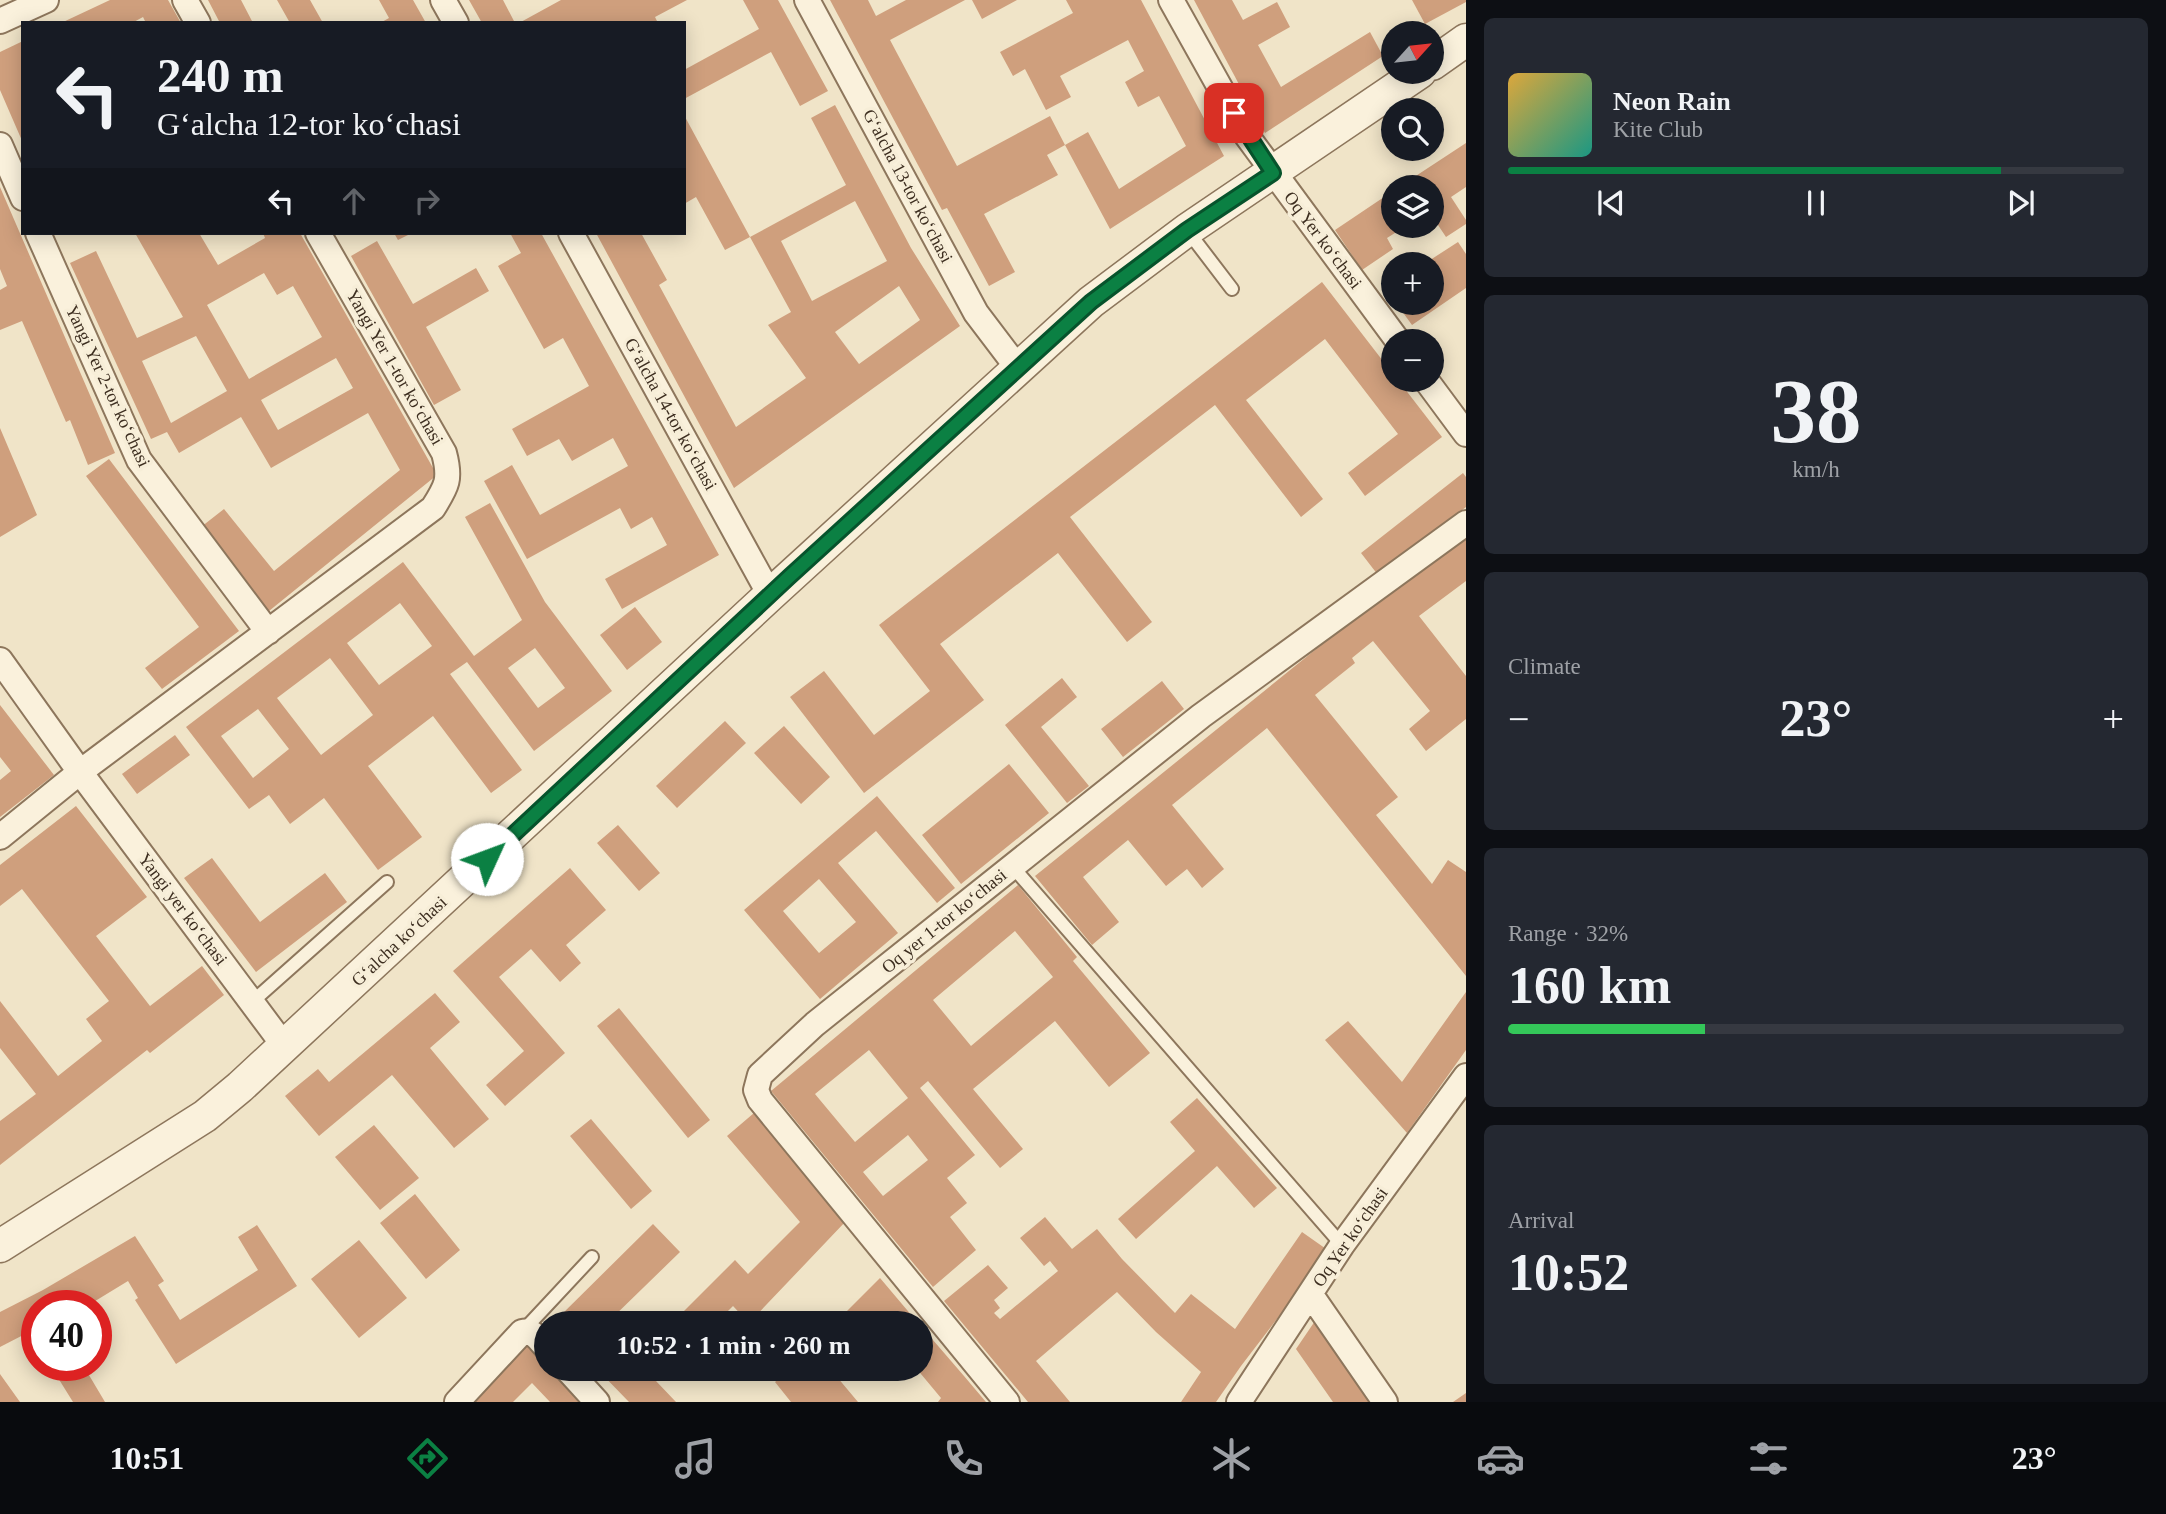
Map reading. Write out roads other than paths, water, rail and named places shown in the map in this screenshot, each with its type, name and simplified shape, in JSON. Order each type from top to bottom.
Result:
[{"type":"street","points":[[0,21],[46,0]]},
{"type":"street","points":[[185,0],[197,21]]},
{"type":"street","points":[[443,0],[455,21]]},
{"type":"street","name":"Gʻalcha 13-tor koʻchasi","points":[[807,0],[976,313],[1017,367]]},
{"type":"street","name":"Oq Yer koʻchasi","points":[[1171,0],[1247,136],[1389,329]]},
{"type":"street","points":[[1444,56],[1466,40]]},
{"type":"street","name":"Gʻalcha koʻchasi","points":[[0,1246],[205,1116],[285,1047],[770,595],[1091,302],[1187,230],[1403,84]]},
{"type":"street","points":[[0,145],[21,193]]},
{"type":"street","name":"Yangi Yer 2-tor koʻchasi","points":[[39,235],[139,460],[268,632]]},
{"type":"street","name":"Yangi Yer 1-tor koʻchasi","points":[[268,632],[432,508],[445,490],[449,473],[444,453],[319,235]]},
{"type":"street","name":"Gʻalcha 14-tor koʻchasi","points":[[572,235],[770,595]]},
{"type":"street","points":[[1435,392],[1466,434]]},
{"type":"street","name":"Oq yer 1-tor koʻchasi","points":[[1007,1402],[760,1100],[756,1090],[760,1075],[815,1024],[1201,716],[1466,523]]},
{"type":"street","points":[[0,837],[79,772],[268,632]]},
{"type":"street","name":"Yangi yer koʻchasi","points":[[0,660],[79,772],[285,1047]]},
{"type":"street","name":"Oq Yer koʻchasi","points":[[1239,1402],[1342,1245],[1466,1076]]},
{"type":"street","points":[[1311,1294],[1385,1402]]},
{"type":"street","points":[[457,1402],[522,1332],[534,1334]]},
{"type":"street","points":[[578,1381],[597,1402]]},
{"type":"lane","points":[[1187,230],[1231,289]]},
{"type":"lane","points":[[1012,866],[1342,1245]]},
{"type":"lane","points":[[252,1002],[387,882]]},
{"type":"lane","points":[[522,1332],[592,1257]]}]
